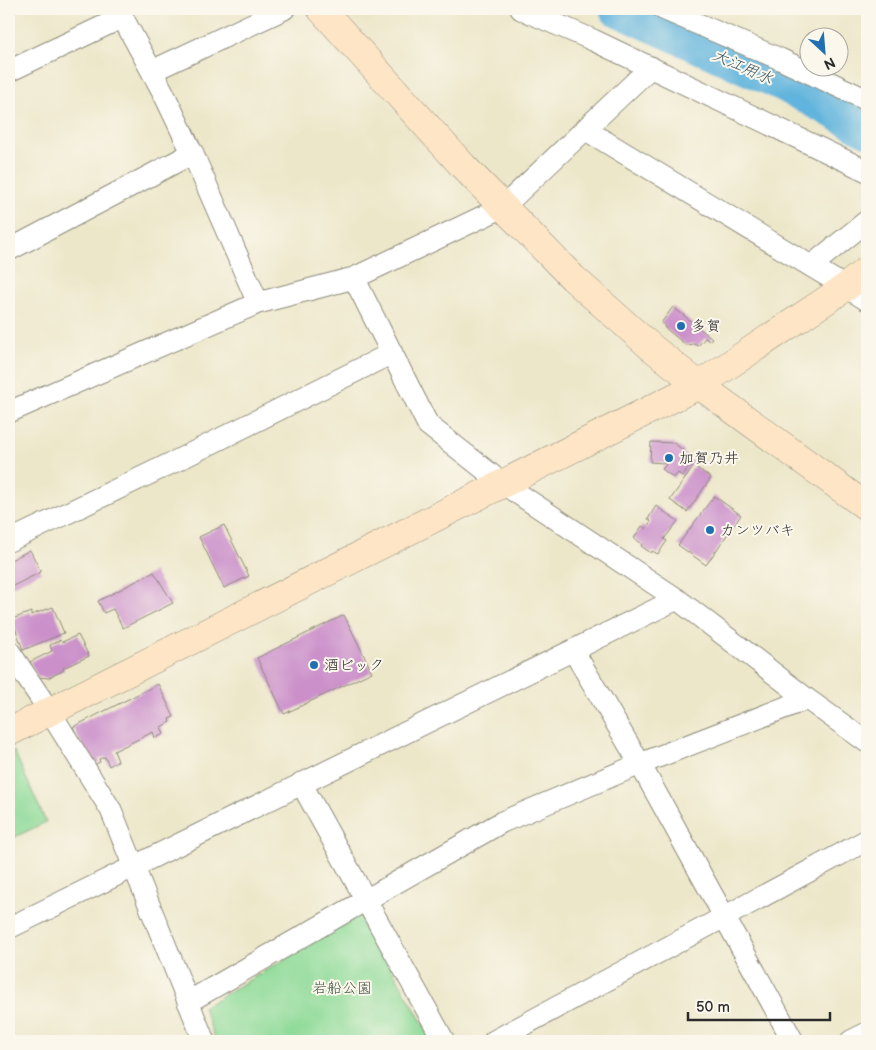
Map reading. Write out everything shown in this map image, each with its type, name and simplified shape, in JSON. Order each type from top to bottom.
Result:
[{"type":"street","points":[[152,71],[284,9]]},
{"type":"street","points":[[321,9],[463,166],[572,278],[698,385],[867,507]]},
{"type":"street","points":[[521,9],[651,67],[867,171]]},
{"type":"street","points":[[663,9],[780,58],[867,100]]},
{"type":"street","points":[[9,71],[120,13],[152,71],[193,153],[258,303]]},
{"type":"street","points":[[9,412],[258,303],[354,278],[503,207],[651,67]]},
{"type":"street","points":[[586,130],[857,293]]},
{"type":"street","points":[[9,250],[193,153]]},
{"type":"street","points":[[811,266],[867,221]]},
{"type":"street","points":[[9,732],[698,385],[857,293],[867,270]]},
{"type":"street","points":[[354,278],[428,425],[502,483],[677,599],[807,699],[867,742]]},
{"type":"street","points":[[9,541],[180,459],[392,353]]},
{"type":"street","points":[[9,928],[677,599]]},
{"type":"street","points":[[573,650],[640,764],[793,1041]]},
{"type":"street","points":[[9,651],[50,712],[111,810],[204,1041]]},
{"type":"street","points":[[188,1002],[502,822],[640,764],[807,699]]},
{"type":"street","points":[[301,783],[444,1041]]},
{"type":"street","points":[[494,1041],[867,840]]},
{"type":"street","points":[[851,1041],[867,1032]]},
{"type":"green space","points":[[14,751],[46,822],[9,840],[9,753]]},
{"type":"green space","name":"岩船公園","points":[[361,915],[433,1041],[216,1041],[203,1007]]},
{"type":"building","name":"多賀","points":[[673,307],[712,338],[709,341],[705,338],[698,346],[694,344],[686,345],[661,323]]},
{"type":"building","name":"加賀乃井","points":[[651,442],[674,443],[693,462],[682,476],[678,473],[674,478],[662,469],[666,465],[664,463],[650,462]]},
{"type":"building","points":[[694,466],[711,478],[687,512],[670,500]]},
{"type":"building","name":"カンツバキ","points":[[714,496],[741,515],[706,565],[678,545]]},
{"type":"building","points":[[656,506],[678,521],[664,539],[667,541],[658,554],[652,551],[651,553],[634,538],[642,526],[646,529],[651,521],[648,519]]},
{"type":"building","points":[[224,525],[249,576],[224,588],[199,537]]},
{"type":"building","points":[[30,550],[41,572],[9,588],[9,561]]},
{"type":"building","points":[[154,572],[173,603],[123,628],[113,609],[104,613],[98,601]]},
{"type":"building","points":[[53,607],[64,633],[23,650],[12,619]]},
{"type":"building","name":"酒ビック","points":[[344,615],[372,672],[284,714],[257,658]]},
{"type":"building","points":[[78,635],[89,656],[63,668],[64,670],[48,678],[38,677],[30,662],[52,651],[50,645]]},
{"type":"building","points":[[158,684],[174,717],[169,719],[170,722],[161,727],[164,734],[155,738],[153,732],[114,751],[118,761],[109,766],[105,757],[99,759],[100,762],[92,766],[73,727]]},
{"type":"waterway","name":"大江用水","points":[[616,9],[784,85],[867,130]]},
{"type":"place","name":"多賀","points":[[681,326]]},
{"type":"place","name":"加賀乃井","points":[[669,458]]},
{"type":"place","name":"カンツバキ","points":[[710,530]]},
{"type":"place","name":"酒ビック","points":[[314,665]]}]
